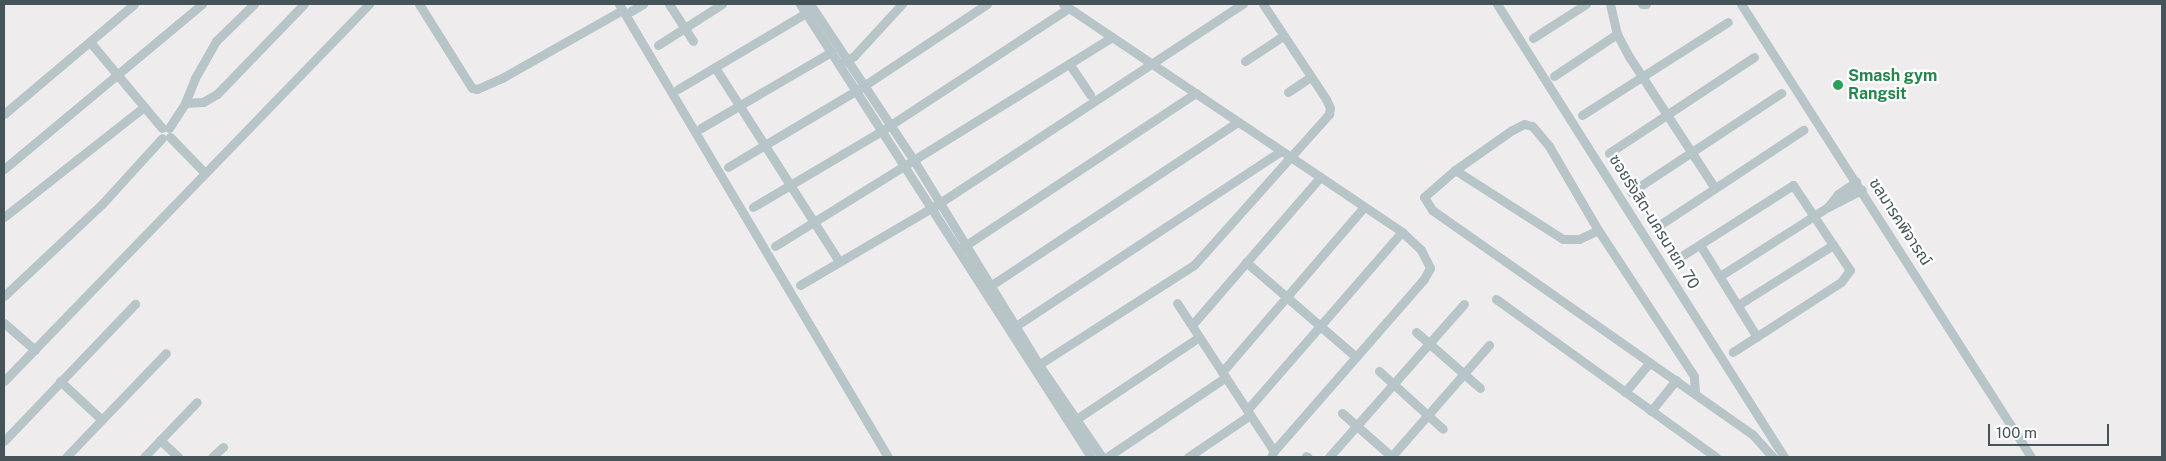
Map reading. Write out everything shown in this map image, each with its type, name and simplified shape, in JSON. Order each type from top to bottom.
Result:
[{"type":"street","points":[[4,114],[134,4]]},
{"type":"street","points":[[4,169],[202,4]]},
{"type":"street","points":[[4,296],[102,204],[166,133],[185,103],[195,78],[216,40],[254,4]]},
{"type":"street","points":[[185,103],[203,102],[217,94],[304,4]]},
{"type":"street","points":[[4,381],[369,4]]},
{"type":"street","points":[[419,4],[472,88],[476,89],[502,78],[624,8],[643,4]]},
{"type":"street","points":[[669,4],[693,41]]},
{"type":"street","points":[[658,45],[722,4]]},
{"type":"street","points":[[800,4],[831,52],[843,62]]},
{"type":"street","points":[[810,4],[859,88],[886,128],[913,159],[935,206]]},
{"type":"street","points":[[843,62],[860,50],[902,4]]},
{"type":"street","points":[[728,167],[859,88],[987,4]]},
{"type":"street","points":[[800,285],[935,206],[1244,4]]},
{"type":"street","points":[[1012,328],[1285,153],[1329,114],[1330,108],[1326,99],[1263,4]]},
{"type":"street","name":"ซอยรังสิต-นครนายก 70","points":[[1497,4],[1784,457]]},
{"type":"street","points":[[1533,38],[1586,4]]},
{"type":"street","points":[[1610,4],[1617,34],[1641,76],[1714,187]]},
{"type":"street","name":"ชลมารคพิจารณ์","points":[[1741,4],[1862,190],[2031,457]]},
{"type":"street","points":[[753,207],[886,128],[1066,6],[1402,232],[1421,250],[1430,268],[1428,274],[1273,454],[1249,413],[1177,303]]},
{"type":"street","points":[[624,8],[888,457]]},
{"type":"street","points":[[678,90],[716,69],[806,13]]},
{"type":"street","points":[[1582,115],[1728,22]]},
{"type":"street","points":[[1554,76],[1617,34]]},
{"type":"street","points":[[1245,61],[1283,36]]},
{"type":"street","points":[[775,246],[904,164],[1070,65],[1111,38]]},
{"type":"street","points":[[90,42],[166,133],[205,173]]},
{"type":"street","points":[[701,128],[831,52]]},
{"type":"street","points":[[1609,153],[1754,57]]},
{"type":"street","points":[[1070,65],[1090,96]]},
{"type":"street","points":[[716,69],[738,107],[839,261]]},
{"type":"street","points":[[1288,92],[1310,77]]},
{"type":"street","points":[[962,248],[1196,93]]},
{"type":"street","points":[[1631,192],[1781,93]]},
{"type":"street","points":[[4,217],[144,107]]},
{"type":"street","points":[[987,287],[1238,122]]},
{"type":"street","points":[[1695,392],[1694,376],[1598,230],[1548,146],[1532,126],[1524,124],[1512,130],[1455,170],[1424,197],[1428,206],[1754,435],[1773,457]]},
{"type":"street","points":[[886,128],[904,164],[935,206],[1012,328],[1032,368],[1102,457]]},
{"type":"street","points":[[1654,228],[1803,130]]},
{"type":"street","points":[[1032,368],[1194,265],[1285,153]]},
{"type":"street","points":[[1455,170],[1563,239],[1579,240],[1598,230]]},
{"type":"street","points":[[1192,325],[1320,177]]},
{"type":"street","points":[[1828,207],[1834,197],[1856,182]]},
{"type":"street","points":[[1680,257],[1793,185],[1850,270],[1848,277],[1733,352]]},
{"type":"street","points":[[1720,276],[1828,207],[1862,190]]},
{"type":"street","points":[[1107,457],[1224,374],[1286,297],[1364,207]]},
{"type":"street","points":[[1188,457],[1249,413],[1320,326],[1402,232]]},
{"type":"street","points":[[1700,244],[1757,337]]},
{"type":"street","points":[[1738,306],[1833,245]]},
{"type":"street","points":[[1246,262],[1356,357]]},
{"type":"street","points":[[1496,298],[1716,457]]},
{"type":"street","points":[[4,441],[135,304]]},
{"type":"street","points":[[1329,457],[1464,304]]},
{"type":"street","points":[[4,323],[35,350]]},
{"type":"street","points":[[1416,332],[1480,388]]},
{"type":"street","points":[[1074,421],[1199,337]]},
{"type":"street","points":[[1342,413],[1391,457],[1489,345]]},
{"type":"street","points":[[66,457],[166,353]]},
{"type":"street","points":[[1625,392],[1649,363]]},
{"type":"street","points":[[1379,371],[1443,429]]},
{"type":"street","points":[[1651,411],[1676,380]]},
{"type":"street","points":[[60,381],[102,420]]},
{"type":"street","points":[[144,457],[197,402]]},
{"type":"street","points":[[1074,421],[1091,457]]},
{"type":"street","points":[[160,440],[178,457]]},
{"type":"street","points":[[212,457],[222,447]]},
{"type":"place","name":"Smash gym Rangsit","points":[[1838,85]]}]
